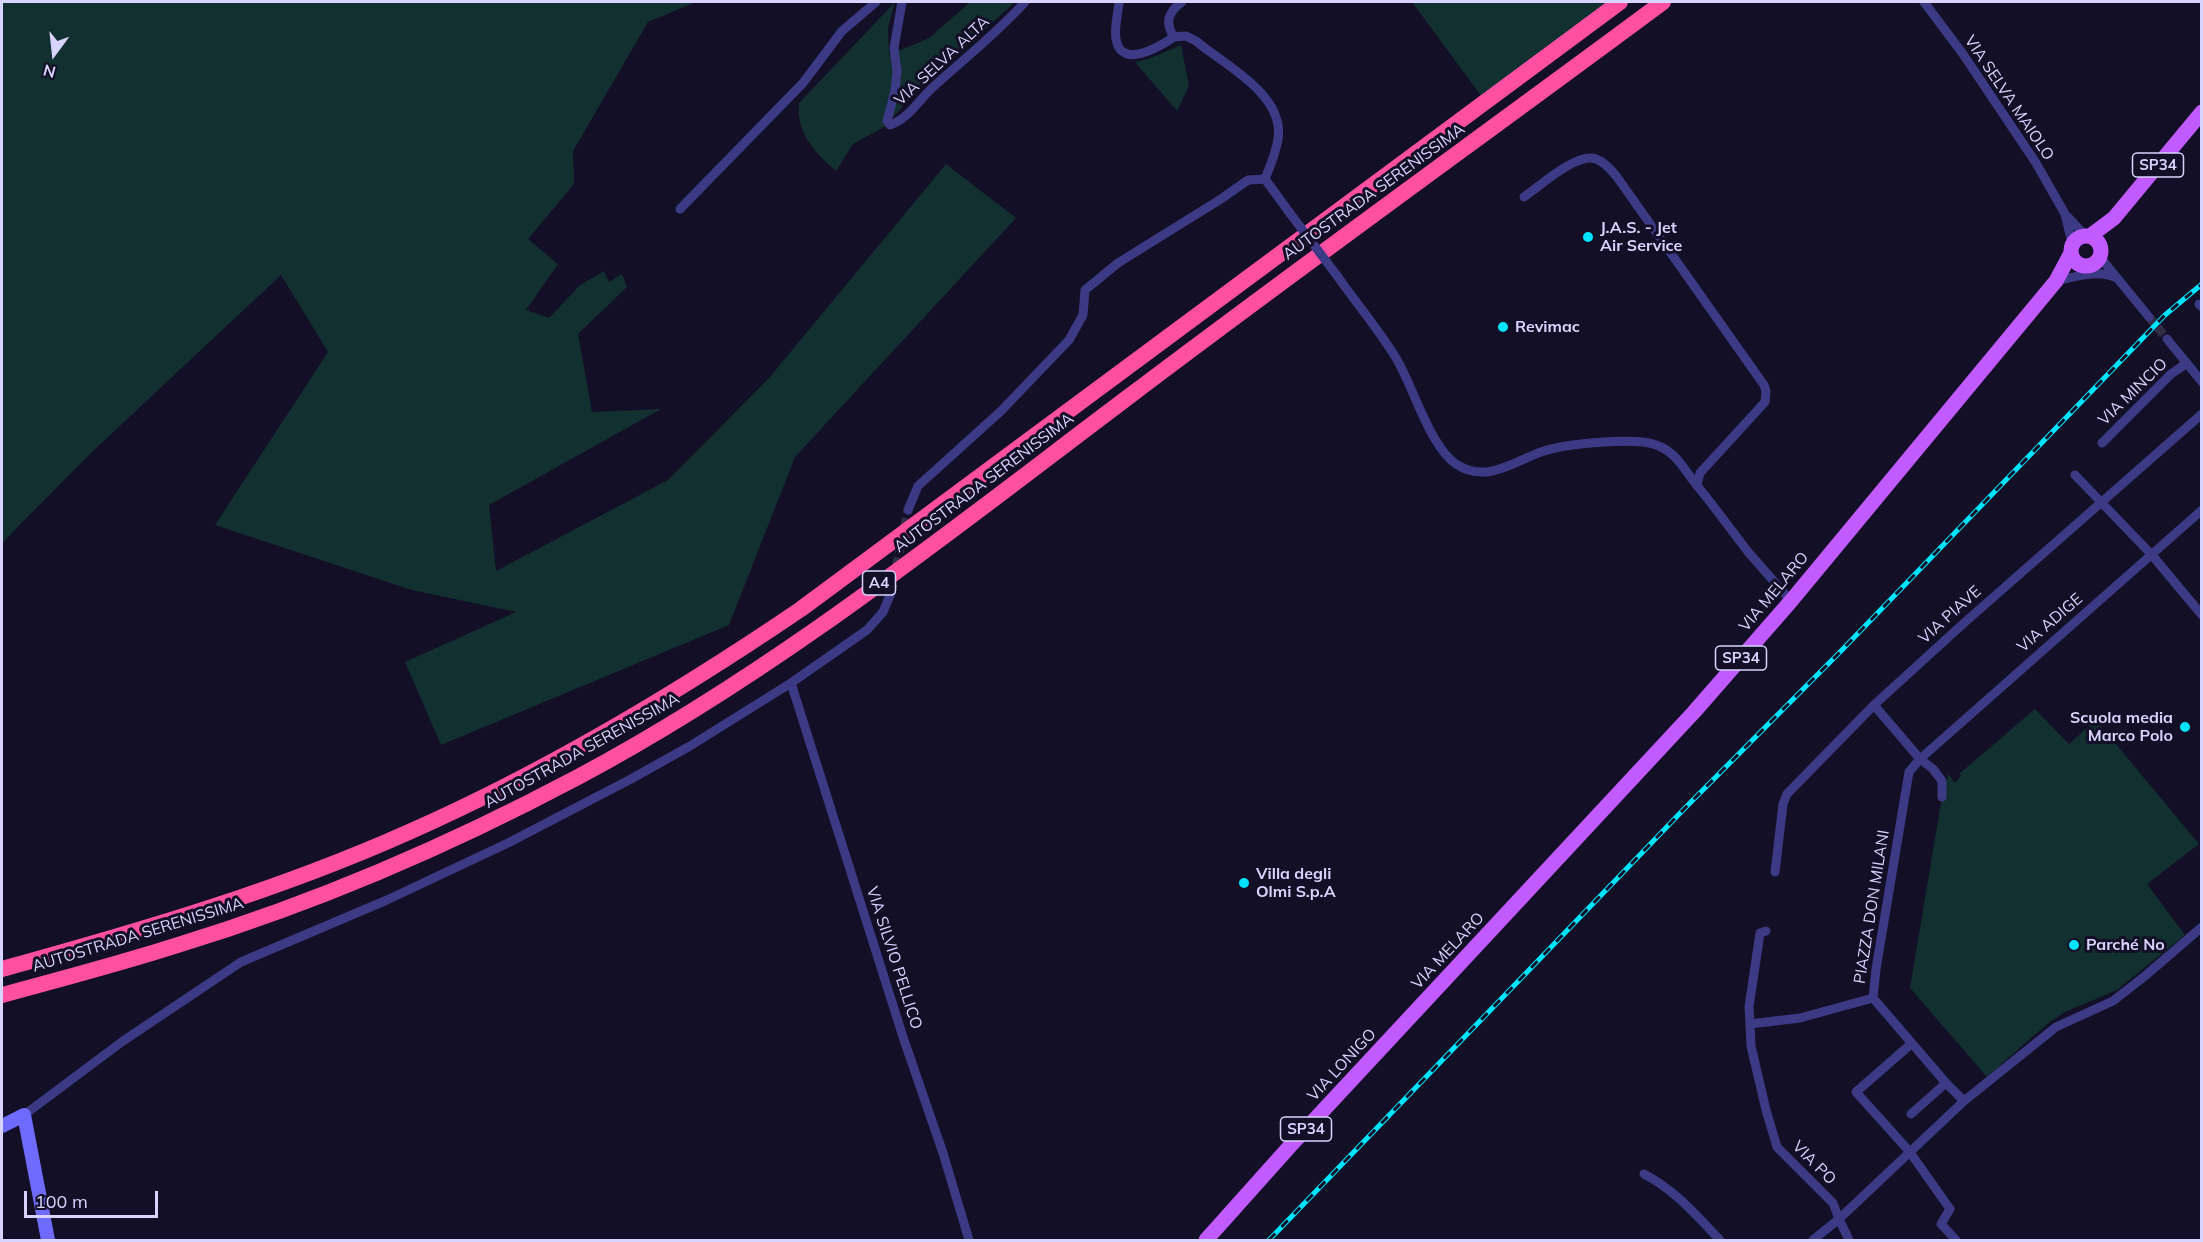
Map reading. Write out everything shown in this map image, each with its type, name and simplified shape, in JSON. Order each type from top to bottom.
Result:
[{"type":"highway","name":"AUTOSTRADA SERENISSIMA","points":[[2,969],[178,919],[324,866],[407,833],[470,804],[625,722],[740,651],[811,602],[1620,2]]},
{"type":"highway","name":"AUTOSTRADA SERENISSIMA","points":[[2,995],[184,944],[358,880],[481,826],[579,776],[677,721],[811,633],[913,559],[1252,303],[1663,2]]},
{"type":"main road","name":"VIA MELARO","points":[[1408,1021],[1686,720],[1791,601],[2056,281],[2114,218],[2202,112]]},
{"type":"main road","name":"VIA MELARO","points":[[2056,281],[2072,271],[2087,248]]},
{"type":"main road","name":"VIA LONIGO","points":[[1206,1240],[1291,1145],[1408,1021]]},
{"type":"street","points":[[680,209],[803,83],[842,31],[876,2]]},
{"type":"street","name":"VIA SELVA ALTA","points":[[902,2],[894,48],[897,71],[895,91],[887,122],[890,125],[903,118],[930,90],[988,40],[1025,2]]},
{"type":"street","points":[[1119,2],[1116,39],[1118,46],[1125,54],[1130,56],[1141,54],[1165,43],[1174,36],[1186,36],[1196,41],[1256,87],[1272,108],[1277,122],[1278,138],[1265,179]]},
{"type":"street","points":[[1174,36],[1169,29],[1168,20],[1172,9],[1182,2]]},
{"type":"street","name":"VIA SELVA MAIOLO","points":[[1924,2],[1963,54],[2036,163],[2087,248]]},
{"type":"street","points":[[1524,197],[1579,158],[1594,158],[1604,163],[1623,186],[1764,385],[1765,402],[1700,473],[1696,485],[1699,488]]},
{"type":"street","points":[[1265,179],[1397,359],[1438,444],[1449,459],[1473,472],[1485,473],[1499,471],[1543,451],[1562,447],[1627,441],[1645,442],[1658,446],[1673,455],[1749,552],[1791,601]]},
{"type":"street","points":[[908,510],[918,486],[1000,411],[1069,340],[1083,315],[1085,290],[1118,263],[1248,180],[1265,179]]},
{"type":"street","name":"VIA SELVA MAIOLO","points":[[2065,214],[2087,248]]},
{"type":"street","points":[[2087,248],[2122,282],[2149,317]]},
{"type":"street","points":[[2056,281],[2100,274],[2112,275],[2122,282]]},
{"type":"street","points":[[2167,339],[2200,378]]},
{"type":"street","name":"VIA MINCIO","points":[[2102,443],[2171,374],[2187,363]]},
{"type":"street","name":"VIA PIAVE","points":[[1775,872],[1782,804],[1787,794],[1874,705],[2202,414]]},
{"type":"street","points":[[2075,475],[2151,554],[2202,615]]},
{"type":"street","name":"VIA ADIGE","points":[[1920,759],[2202,510]]},
{"type":"street","points":[[2,1126],[24,1115],[123,1041],[241,962],[387,900],[508,843],[690,746],[791,683],[867,630],[883,612],[891,593]]},
{"type":"street","name":"VIA SILVIO PELLICO","points":[[791,683],[969,1240]]},
{"type":"street","points":[[1874,705],[1942,781],[1942,797]]},
{"type":"street","name":"PIAZZA DON MILANI","points":[[1920,759],[1909,772],[1873,998],[1911,1044],[1964,1101]]},
{"type":"street","points":[[1813,1240],[1839,1219],[1964,1101],[2056,1027],[2113,1001],[2202,927]]},
{"type":"street","name":"VIA PO","points":[[1766,931],[1760,933],[1749,1007],[1751,1046],[1766,1110],[1777,1147],[1833,1203],[1849,1240]]},
{"type":"street","points":[[1750,1024],[1800,1018],[1873,998]]},
{"type":"street","points":[[1911,1044],[1856,1092],[1909,1151],[1950,1209],[1941,1224],[1956,1240]]},
{"type":"street","points":[[1911,1114],[1946,1083]]},
{"type":"street","points":[[24,1115],[48,1240]]},
{"type":"street","points":[[1644,1174],[1679,1196],[1720,1240]]},
{"type":"green space","points":[[2,2],[696,2],[648,22],[573,151],[574,184],[528,239],[558,264],[526,310],[549,318],[580,285],[604,271],[609,282],[622,274],[627,287],[578,334],[592,412],[661,409],[489,505],[496,571],[668,480],[769,378],[946,164],[1016,218],[795,457],[729,625],[441,745],[405,662],[516,612],[412,590],[215,525],[328,352],[281,275],[93,451],[2,543]]},
{"type":"green space","points":[[895,2],[888,28],[889,55],[929,38],[970,2],[1015,2],[916,92],[884,127],[853,144],[836,171],[808,142],[801,124],[799,103]]},
{"type":"green space","points":[[1412,2],[1611,2],[1482,97]]},
{"type":"green space","points":[[1181,45],[1189,86],[1177,111],[1135,62]]},
{"type":"green space","points":[[2035,709],[2069,744],[2096,720],[2199,844],[2147,884],[2185,935],[2117,990],[2065,1012],[2047,1024],[1987,1077],[1910,988],[1942,797],[1944,798],[1948,774],[1955,783],[1961,776],[1959,774]]},
{"type":"tunnel","points":[[2149,317],[2167,339]]},
{"type":"tunnel","points":[[891,593],[908,510]]},
{"type":"railway","points":[[1269,1240],[2165,315],[2202,284]]},
{"type":"place","name":"J.A.S. - Jet Air Service","points":[[1588,237]]},
{"type":"place","name":"Revimac","points":[[1503,327]]},
{"type":"place","name":"Scuola media Marco Polo","points":[[2185,727]]},
{"type":"place","name":"Villa degli Olmi S.p.A","points":[[1244,883]]},
{"type":"place","name":"Parché No","points":[[2074,945]]}]
